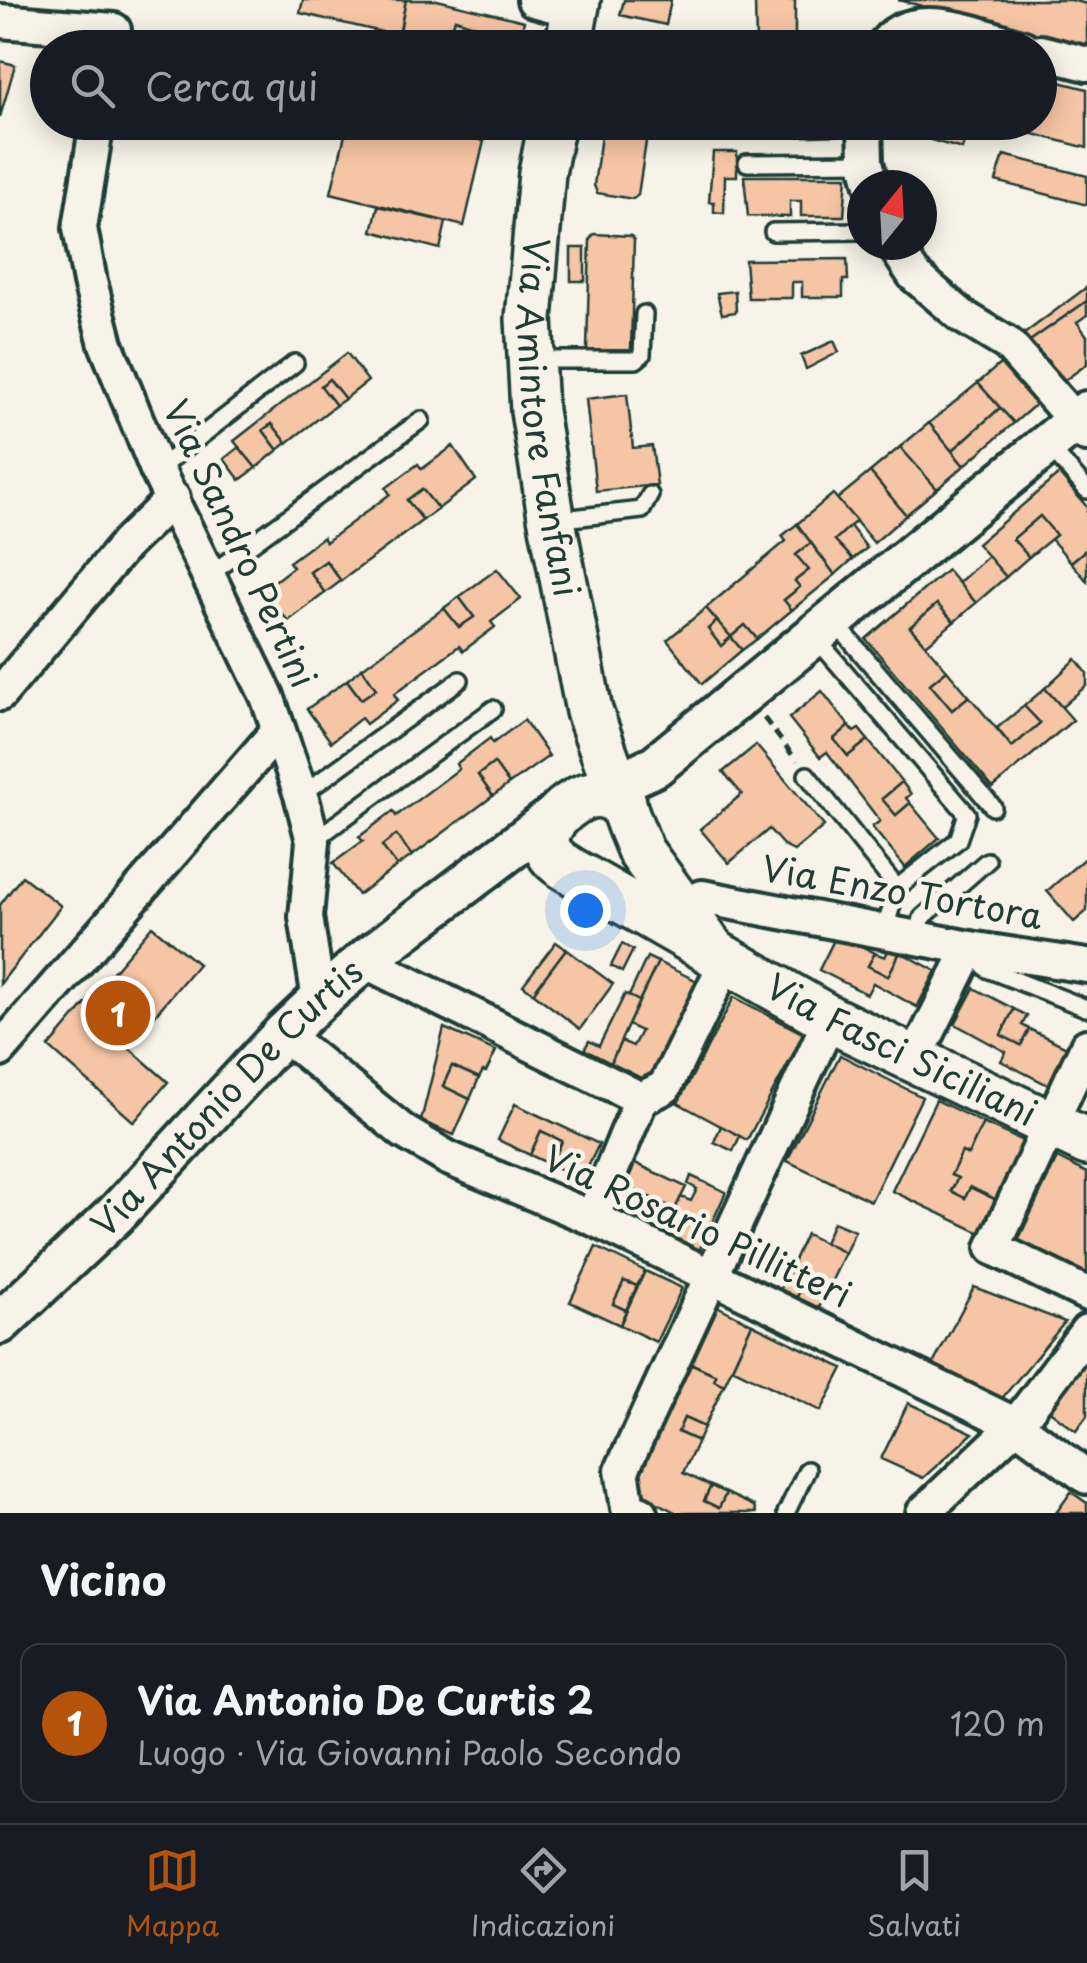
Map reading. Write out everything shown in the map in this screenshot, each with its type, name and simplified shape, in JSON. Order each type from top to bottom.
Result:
[{"type":"main road","name":"Via Amintore Fanfani","points":[[549,140],[540,191],[530,319],[534,411],[589,710],[611,799],[642,852],[721,957]]},
{"type":"main road","points":[[611,799],[615,858],[592,872],[568,869],[547,848],[548,834],[611,799]]},
{"type":"main road","name":"Via Fasci Siciliani","points":[[568,869],[830,1018],[1069,1134]]},
{"type":"street","points":[[0,22],[113,26]]},
{"type":"street","points":[[898,30],[903,26],[940,25],[958,30]]},
{"type":"street","points":[[1057,56],[1087,64]]},
{"type":"street","name":"Via Sandro Pertini","points":[[94,140],[80,228],[106,344],[165,484],[267,696],[302,795],[313,841],[306,917],[319,1000]]},
{"type":"street","points":[[866,140],[869,170]]},
{"type":"street","points":[[904,260],[914,274],[962,316],[1008,344],[1074,428]]},
{"type":"street","name":"Via Antonio De Curtis","points":[[0,1324],[116,1214],[283,1034],[364,960],[464,886],[611,799],[1074,428]]},
{"type":"street","points":[[0,694],[126,544],[165,484]]},
{"type":"street","points":[[0,1050],[278,731]]},
{"type":"street","points":[[464,886],[510,870],[568,869]]},
{"type":"street","name":"Via Enzo Tortora","points":[[702,898],[1087,966]]},
{"type":"street","points":[[914,1062],[970,948]]},
{"type":"street","points":[[592,1218],[640,1099],[665,1088],[721,957]]},
{"type":"street","points":[[364,960],[640,1099]]},
{"type":"street","points":[[641,1513],[628,1508],[622,1470],[830,1018]]},
{"type":"street","name":"Via Rosario Pillitteri","points":[[283,1034],[404,1132],[448,1158],[592,1218],[1016,1425],[1087,1477]]},
{"type":"street","points":[[1087,1046],[1069,1134],[993,1248],[1087,1294]]},
{"type":"street","points":[[924,1513],[1016,1425],[1087,1330]]},
{"type":"lane","points":[[747,163],[847,172]]},
{"type":"lane","points":[[773,232],[847,231]]},
{"type":"lane","points":[[532,360],[636,360],[642,355],[644,314]]},
{"type":"lane","points":[[165,484],[295,363]]},
{"type":"lane","points":[[209,575],[421,420]]},
{"type":"lane","points":[[1074,428],[1087,490]]},
{"type":"lane","points":[[551,516],[572,518],[642,510],[650,495]]},
{"type":"lane","points":[[824,628],[993,806]]},
{"type":"lane","points":[[824,628],[966,814],[958,840],[897,888],[884,932]]},
{"type":"lane","points":[[302,795],[460,680]]},
{"type":"lane","points":[[313,841],[493,708]]},
{"type":"lane","points":[[806,774],[897,888]]},
{"type":"lane","points":[[918,938],[922,918],[987,861]]},
{"type":"lane","points":[[970,948],[987,969],[1086,1008]]},
{"type":"lane","points":[[786,1513],[807,1470]]},
{"type":"path","points":[[744,692],[806,774]]},
{"type":"building","points":[[303,0],[406,0],[400,30],[373,30],[300,13]]},
{"type":"building","points":[[406,0],[437,0],[524,21],[522,30],[473,30],[474,25],[455,19],[452,30],[400,30]]},
{"type":"building","points":[[624,0],[671,0],[666,25],[620,15]]},
{"type":"building","points":[[755,0],[795,0],[795,30],[756,30]]},
{"type":"building","points":[[898,0],[1071,0],[1087,4],[1087,47],[1057,40],[1057,30],[1019,30]]},
{"type":"building","points":[[455,19],[474,25],[473,30],[452,30]]},
{"type":"building","points":[[0,61],[15,65],[0,117]]},
{"type":"building","points":[[1057,81],[1087,89],[1087,148],[1057,140]]},
{"type":"building","points":[[344,140],[484,141],[464,226],[331,193]]},
{"type":"building","points":[[600,140],[646,140],[638,195],[633,199],[597,193],[594,185]]},
{"type":"building","points":[[931,140],[965,140],[962,149]]},
{"type":"building","points":[[713,152],[737,152],[737,176],[725,176],[724,213],[714,212],[714,202],[709,202]]},
{"type":"building","points":[[1004,155],[1087,176],[1087,205],[996,181]]},
{"type":"building","points":[[744,176],[847,176],[844,216],[801,216],[801,201],[790,201],[790,217],[748,216]]},
{"type":"building","points":[[378,206],[446,222],[440,249],[372,231]]},
{"type":"building","points":[[594,234],[634,239],[628,353],[587,349],[590,239]]},
{"type":"building","points":[[571,248],[585,248],[585,281],[571,281]]},
{"type":"building","points":[[847,259],[848,280],[843,280],[843,297],[802,297],[802,282],[792,282],[792,298],[748,298],[745,260]]},
{"type":"building","points":[[1087,287],[1087,301],[1030,341],[1024,334]]},
{"type":"building","points":[[735,291],[736,312],[722,314],[717,293]]},
{"type":"building","points":[[1087,301],[1087,315],[1077,322],[1087,336],[1087,364],[1065,380],[1030,341]]},
{"type":"building","points":[[834,341],[839,352],[806,369],[801,356]]},
{"type":"building","points":[[347,353],[368,381],[345,399],[329,379],[321,386],[336,405],[287,443],[272,424],[263,430],[278,450],[256,468],[234,441]]},
{"type":"building","points":[[1001,363],[1036,404],[1014,423],[978,383]]},
{"type":"building","points":[[329,379],[345,399],[336,405],[321,386]]},
{"type":"building","points":[[978,383],[1000,408],[952,451],[929,423]]},
{"type":"building","points":[[627,394],[633,448],[652,446],[657,485],[596,491],[586,399]]},
{"type":"building","points":[[1000,408],[1014,423],[964,466],[952,451]]},
{"type":"building","points":[[929,423],[964,466],[937,489],[900,447]]},
{"type":"building","points":[[272,424],[287,443],[278,450],[263,430]]},
{"type":"building","points":[[453,446],[476,480],[438,509],[422,489],[407,500],[423,520],[341,581],[326,561],[310,572],[325,593],[288,621],[263,590],[293,567],[289,562],[323,537],[326,542],[390,494],[386,488],[418,464],[422,469]]},
{"type":"building","points":[[239,447],[256,468],[240,480],[224,459]]},
{"type":"building","points":[[900,447],[937,489],[906,515],[870,472]]},
{"type":"building","points":[[870,472],[906,515],[874,543],[837,499]]},
{"type":"building","points":[[1059,474],[1087,507],[1087,549],[1071,562],[1051,539],[1056,535],[1040,516],[1013,539],[1029,557],[1006,577],[977,544]]},
{"type":"building","points":[[422,489],[438,509],[423,520],[407,500]]},
{"type":"building","points":[[833,494],[856,521],[835,540],[853,559],[835,575],[797,524]]},
{"type":"building","points":[[1040,516],[1056,535],[1029,557],[1013,539]]},
{"type":"building","points":[[797,524],[811,543],[796,555],[809,570],[795,581],[800,587],[784,600],[792,610],[757,639],[745,625],[731,637],[706,608],[786,541],[782,536]]},
{"type":"building","points":[[850,526],[867,548],[853,559],[835,540]]},
{"type":"building","points":[[811,543],[835,575],[792,610],[784,600],[800,587],[795,581],[809,570],[796,555]]},
{"type":"building","points":[[1087,549],[1087,581],[1071,562]]},
{"type":"building","points":[[988,556],[1006,577],[976,603],[958,583]]},
{"type":"building","points":[[326,561],[341,581],[325,593],[310,572]]},
{"type":"building","points":[[497,569],[521,599],[491,622],[495,627],[463,651],[459,646],[394,694],[398,700],[366,724],[361,718],[331,742],[307,709],[347,680],[361,699],[376,689],[362,668],[444,608],[459,627],[474,617],[459,597]]},
{"type":"building","points":[[947,570],[976,603],[954,622],[937,604],[910,627],[947,670],[930,684],[952,710],[969,696],[1012,747],[1040,723],[1024,706],[1045,688],[1073,720],[993,788],[866,639]]},
{"type":"building","points":[[459,597],[474,617],[459,627],[444,608]]},
{"type":"building","points":[[937,604],[954,622],[926,645],[910,627]]},
{"type":"building","points":[[706,608],[717,621],[708,629],[721,646],[731,637],[742,650],[702,684],[667,640]]},
{"type":"building","points":[[717,621],[731,637],[721,646],[708,629]]},
{"type":"building","points":[[745,625],[757,639],[742,650],[731,637]]},
{"type":"building","points":[[1076,659],[1087,673],[1087,685],[1062,707],[1045,688]]},
{"type":"building","points":[[362,668],[376,689],[361,699],[347,680]]},
{"type":"building","points":[[947,670],[969,696],[952,710],[930,684]]},
{"type":"building","points":[[822,691],[849,726],[834,739],[848,756],[868,740],[902,782],[882,799],[896,815],[910,803],[939,838],[905,867],[872,827],[880,821],[827,752],[820,757],[789,718]]},
{"type":"building","points":[[1024,706],[1040,723],[1012,747],[997,728]]},
{"type":"building","points":[[524,720],[549,756],[509,784],[494,763],[478,775],[493,796],[412,856],[396,835],[382,846],[397,866],[358,895],[333,863],[363,841],[359,837],[393,811],[396,816],[459,769],[456,764],[490,738],[493,743]]},
{"type":"building","points":[[849,726],[854,732],[859,729],[868,740],[848,756],[834,739]]},
{"type":"building","points":[[756,745],[824,826],[794,851],[769,829],[729,863],[700,829],[742,794],[723,772]]},
{"type":"building","points":[[494,763],[509,784],[493,796],[478,775]]},
{"type":"building","points":[[902,782],[911,794],[906,798],[910,803],[896,815],[882,799]]},
{"type":"building","points":[[396,835],[412,856],[397,866],[382,846]]},
{"type":"building","points":[[1087,856],[1087,911],[1074,922],[1047,891]]},
{"type":"building","points":[[22,876],[61,906],[0,984],[0,905]]},
{"type":"building","points":[[152,926],[198,964],[128,1047],[168,1082],[134,1122],[49,1047]]},
{"type":"building","points":[[837,934],[875,953],[868,966],[888,976],[900,952],[936,971],[917,1007],[873,983],[867,994],[819,970]]},
{"type":"building","points":[[556,942],[566,949],[533,993],[523,985]]},
{"type":"building","points":[[622,944],[633,950],[622,972],[611,966]]},
{"type":"building","points":[[890,947],[900,952],[888,976],[868,966],[875,953],[885,957]]},
{"type":"building","points":[[566,949],[613,984],[580,1029],[533,993]]},
{"type":"building","points":[[647,957],[658,962],[639,1001],[629,996]]},
{"type":"building","points":[[658,962],[701,983],[650,1090],[608,1069],[621,1041],[633,1046],[641,1031],[628,1025]]},
{"type":"building","points":[[974,988],[1014,1009],[1001,1035],[1021,1045],[1029,1029],[1071,1049],[1052,1087],[1001,1061],[1006,1052],[955,1024]]},
{"type":"building","points":[[625,994],[639,1001],[608,1069],[581,1056],[589,1041],[599,1046]]},
{"type":"building","points":[[734,997],[804,1034],[747,1140],[678,1103]]},
{"type":"building","points":[[1014,1009],[1027,1016],[1022,1025],[1029,1029],[1021,1045],[1001,1035]]},
{"type":"building","points":[[444,1028],[496,1051],[479,1078],[452,1066],[443,1086],[470,1099],[454,1135],[421,1121]]},
{"type":"building","points":[[840,1055],[922,1097],[871,1201],[787,1161]]},
{"type":"building","points":[[452,1066],[479,1078],[470,1099],[443,1086]]},
{"type":"building","points":[[936,1100],[983,1123],[968,1155],[962,1152],[951,1175],[958,1178],[951,1191],[965,1198],[970,1187],[999,1201],[983,1234],[892,1191]]},
{"type":"building","points":[[515,1104],[599,1144],[582,1179],[551,1165],[562,1141],[541,1131],[530,1155],[498,1140]]},
{"type":"building","points":[[983,1123],[1027,1143],[999,1201],[970,1187],[965,1198],[951,1191],[958,1178],[951,1175],[962,1152],[968,1155]]},
{"type":"building","points":[[721,1126],[740,1136],[733,1151],[714,1142]]},
{"type":"building","points":[[541,1131],[562,1141],[551,1165],[530,1155]]},
{"type":"building","points":[[1057,1158],[1087,1173],[1087,1284],[1014,1249]]},
{"type":"building","points":[[635,1163],[686,1187],[675,1209],[625,1186]]},
{"type":"building","points":[[691,1176],[726,1192],[699,1251],[663,1234],[681,1197],[691,1201],[697,1189],[688,1184]]},
{"type":"building","points":[[625,1186],[675,1209],[663,1234],[613,1212]]},
{"type":"building","points":[[833,1222],[855,1231],[845,1253],[824,1243]]},
{"type":"building","points":[[806,1234],[845,1253],[818,1310],[796,1299],[805,1279],[789,1271]]},
{"type":"building","points":[[596,1247],[645,1271],[637,1286],[624,1281],[613,1304],[626,1310],[620,1325],[570,1302]]},
{"type":"building","points":[[645,1271],[682,1288],[656,1342],[620,1325]]},
{"type":"building","points":[[789,1271],[805,1279],[796,1299],[779,1292]]},
{"type":"building","points":[[624,1281],[637,1286],[626,1310],[613,1304]]},
{"type":"building","points":[[974,1287],[1065,1322],[999,1402],[932,1366]]},
{"type":"building","points":[[717,1306],[752,1324],[724,1385],[714,1380],[716,1375],[690,1363]]},
{"type":"building","points":[[752,1324],[843,1368],[821,1411],[732,1368]]},
{"type":"building","points":[[1087,1355],[1087,1416],[1076,1431],[1047,1409]]},
{"type":"building","points":[[690,1363],[716,1375],[714,1380],[724,1385],[704,1427],[684,1418],[678,1432],[698,1441],[683,1473],[711,1486],[704,1501],[719,1508],[726,1493],[754,1506],[756,1513],[677,1513],[629,1488]]},
{"type":"building","points":[[908,1403],[973,1433],[923,1478],[881,1459]]},
{"type":"building","points":[[684,1418],[704,1427],[698,1441],[678,1432]]},
{"type":"building","points":[[711,1486],[726,1493],[719,1508],[704,1501]]},
{"type":"building","points":[[1071,1492],[1087,1503],[1087,1513],[1056,1513]]},
{"type":"place","name":"Via Antonio De Curtis 2","points":[[118,1013]]}]
